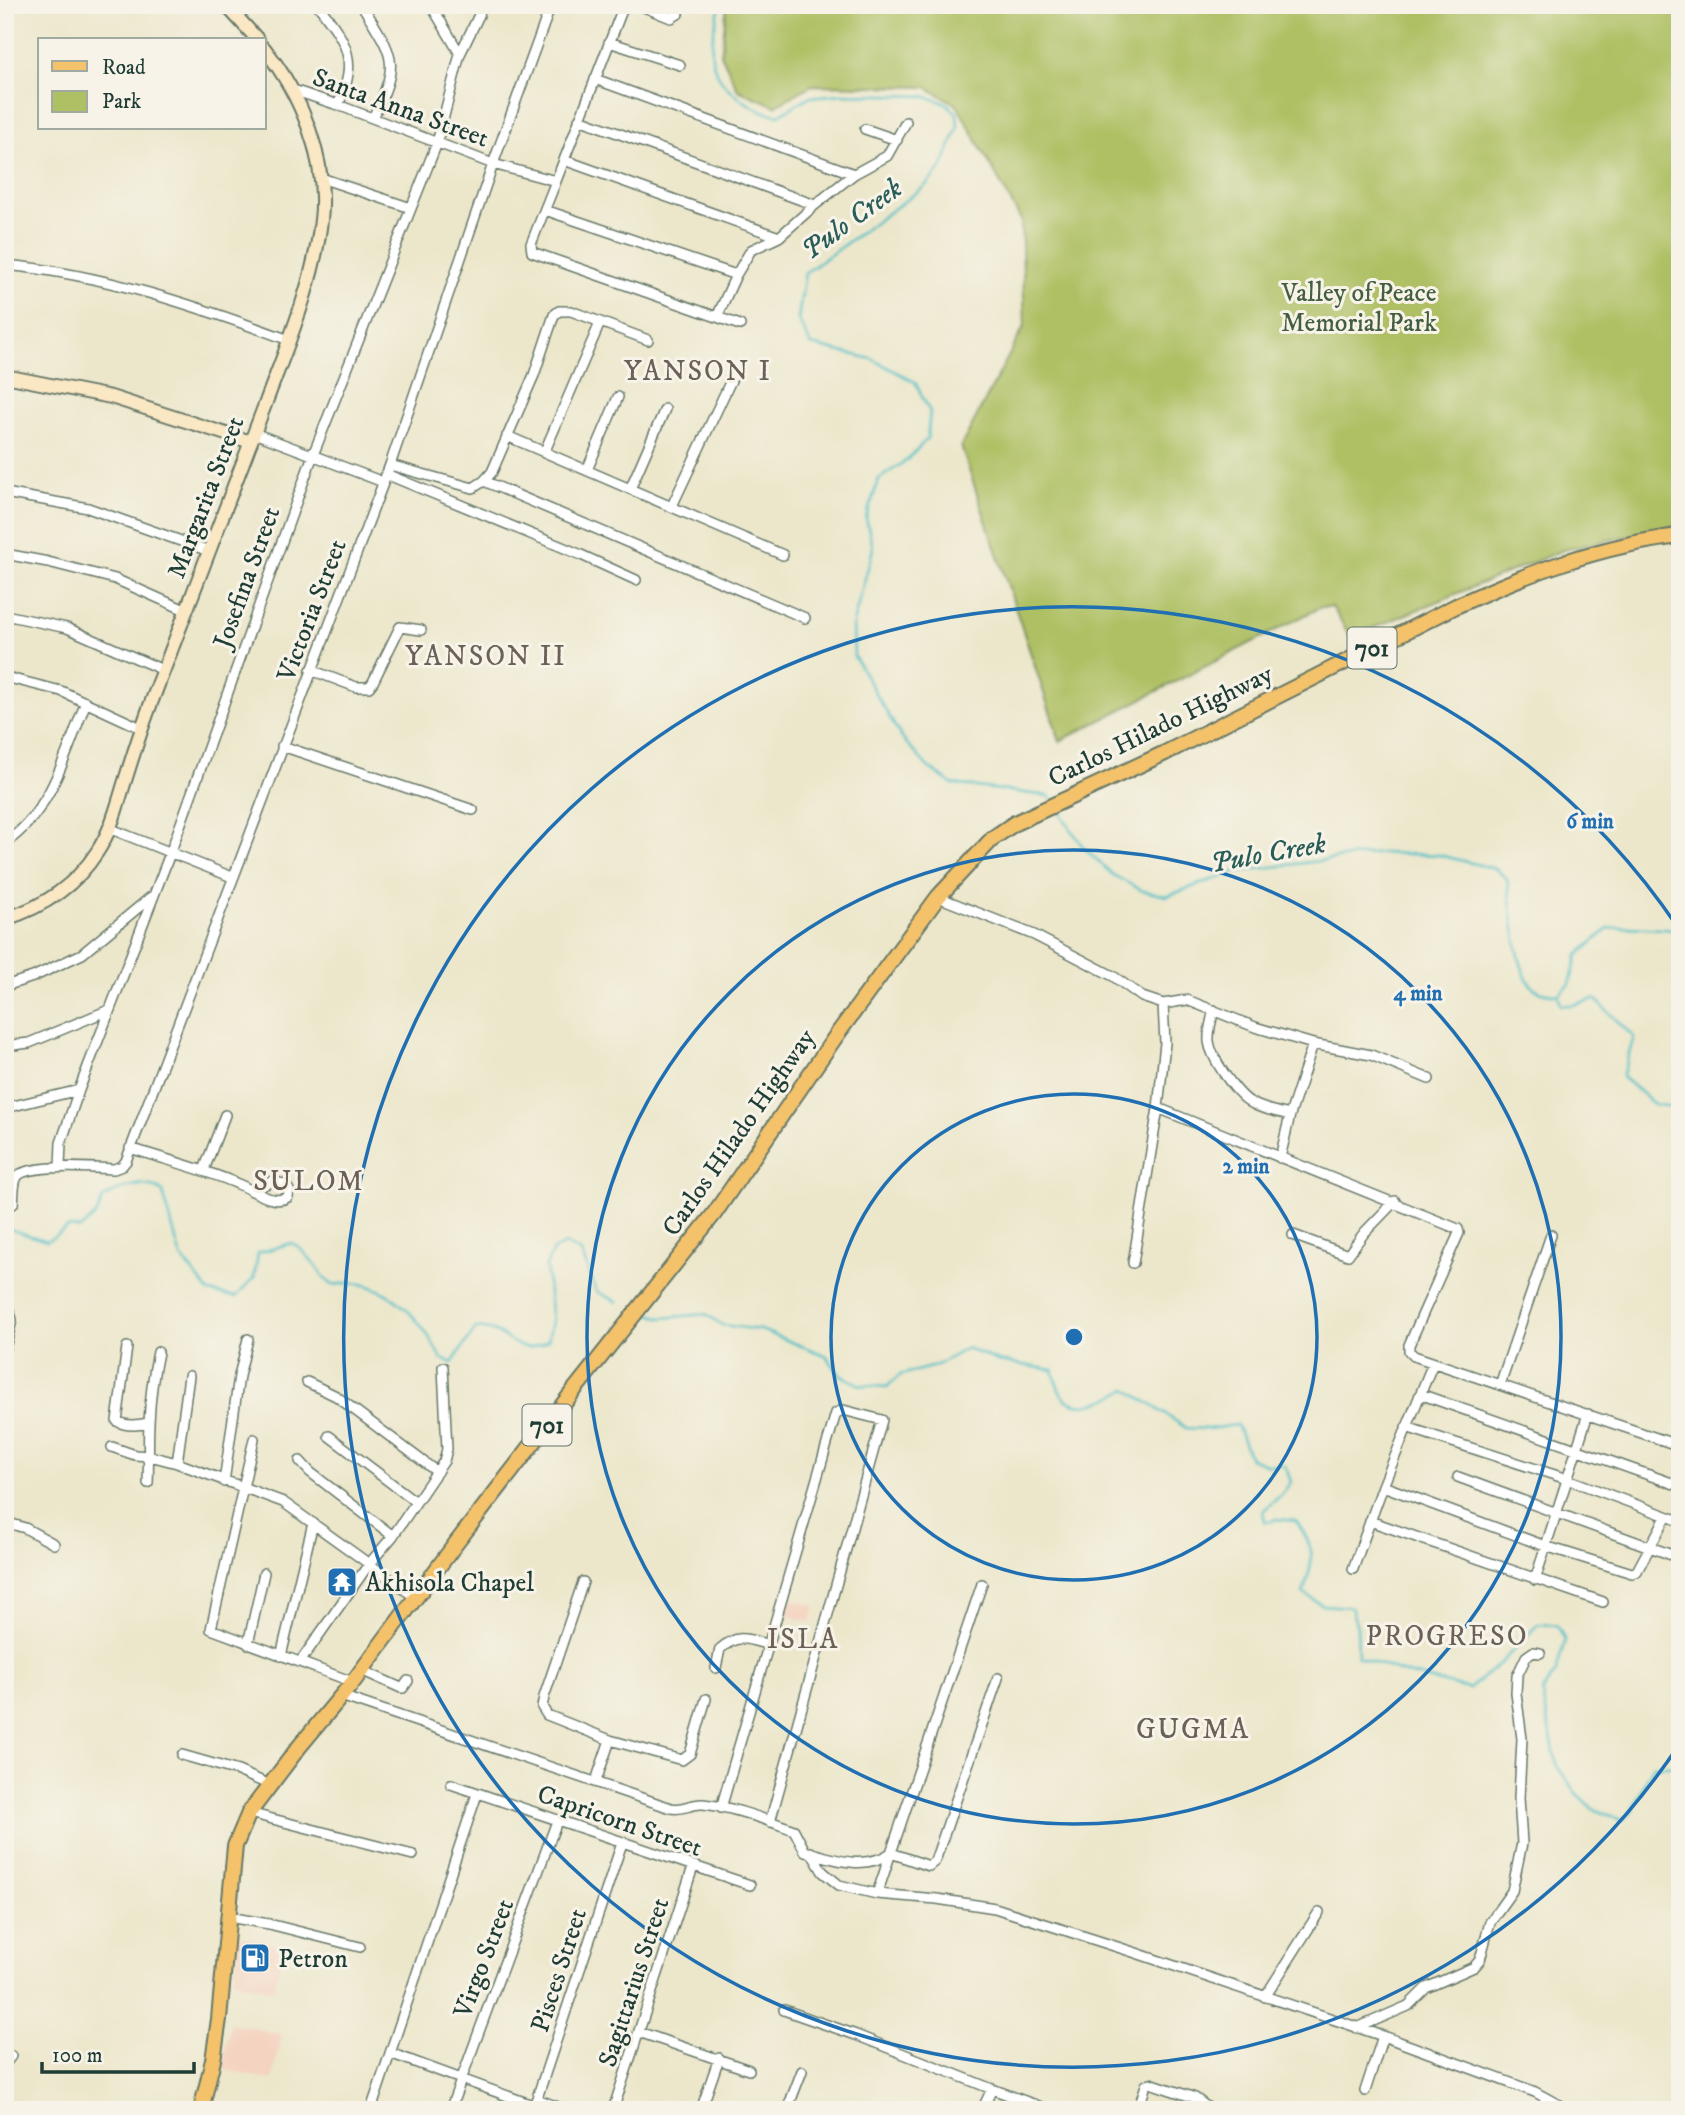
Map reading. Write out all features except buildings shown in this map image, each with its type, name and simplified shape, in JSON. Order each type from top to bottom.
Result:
[{"type":"main road","name":"Carlos Hilado Highway","points":[[201,2110],[215,2046],[235,1846],[249,1813],[357,1676],[598,1359],[713,1214],[836,1036],[938,897],[993,838],[1040,810],[1165,753],[1500,586],[1570,559],[1680,536]]},
{"type":"street","points":[[226,5],[256,38]]},
{"type":"street","points":[[318,5],[347,51],[350,66],[349,82],[338,105]]},
{"type":"street","points":[[362,5],[390,51],[391,70],[388,85],[373,118]]},
{"type":"street","points":[[431,5],[460,54]]},
{"type":"street","name":"Josefina Street","points":[[60,1166],[61,1143],[79,1090],[171,851],[313,455],[438,143],[460,54],[481,5]]},
{"type":"street","name":"Victoria Street","points":[[60,1166],[114,1169],[122,1166],[130,1148],[386,474],[551,5]]},
{"type":"street","points":[[624,5],[531,244],[532,252],[740,325]]},
{"type":"street","points":[[639,5],[671,18],[678,14],[679,5]]},
{"type":"street","points":[[609,41],[680,65]]},
{"type":"street","name":"Margarita Street","points":[[5,919],[42,903],[76,879],[99,851],[111,829],[141,728],[253,437],[310,276],[321,219],[321,178],[313,141],[293,90],[266,51]]},
{"type":"street","points":[[595,79],[854,174]]},
{"type":"street","name":"Santa Anna Street","points":[[293,90],[493,164],[556,181]]},
{"type":"street","points":[[579,119],[815,205]]},
{"type":"street","points":[[717,317],[751,250],[779,237],[854,174],[887,156],[906,122]]},
{"type":"street","points":[[865,129],[897,140]]},
{"type":"street","points":[[564,160],[779,237]]},
{"type":"street","points":[[321,178],[411,208]]},
{"type":"street","points":[[545,210],[736,275]]},
{"type":"street","points":[[5,265],[83,277],[142,292],[289,340]]},
{"type":"street","points":[[5,376],[111,397],[386,474],[473,488],[492,472],[534,375],[554,315],[559,311],[571,311],[648,340]]},
{"type":"street","points":[[544,453],[600,323]]},
{"type":"street","points":[[673,506],[733,376]]},
{"type":"street","points":[[587,470],[618,397]]},
{"type":"street","points":[[629,489],[665,409]]},
{"type":"street","points":[[507,436],[783,555]]},
{"type":"street","points":[[386,474],[636,580]]},
{"type":"street","points":[[484,481],[805,618]]},
{"type":"street","points":[[5,494],[88,508],[209,551]]},
{"type":"street","points":[[5,554],[115,579],[186,610]]},
{"type":"street","points":[[5,615],[67,628],[163,670]]},
{"type":"street","points":[[311,670],[356,687],[369,687],[400,627],[421,630]]},
{"type":"street","points":[[5,677],[61,691],[141,728]]},
{"type":"street","points":[[5,842],[32,820],[51,790],[86,702]]},
{"type":"street","points":[[282,746],[473,810]]},
{"type":"street","points":[[111,829],[232,877]]},
{"type":"street","points":[[5,986],[33,977],[82,954],[152,896]]},
{"type":"street","points":[[938,897],[1034,935],[1113,976],[1142,997],[1163,1004],[1187,1000],[1255,1027],[1312,1044],[1371,1055],[1429,1079]]},
{"type":"street","points":[[1133,1264],[1158,1108],[1165,1043],[1163,1004]]},
{"type":"street","points":[[5,1046],[29,1044],[109,1010]]},
{"type":"street","points":[[1214,1010],[1208,1032],[1210,1052],[1240,1096],[1264,1110],[1290,1115]]},
{"type":"street","points":[[1280,1157],[1312,1044]]},
{"type":"street","points":[[5,1108],[79,1090]]},
{"type":"street","points":[[1158,1108],[1454,1226],[1459,1233],[1409,1345],[1409,1351],[1414,1356],[1680,1446]]},
{"type":"street","points":[[204,1170],[225,1115]]},
{"type":"street","points":[[130,1148],[204,1170],[253,1191]]},
{"type":"street","points":[[13,1204],[18,1175],[60,1166]]},
{"type":"street","points":[[1293,1235],[1348,1255],[1364,1233],[1395,1201]]},
{"type":"street","points":[[1500,1385],[1551,1235]]},
{"type":"street","points":[[5,1312],[10,1313],[12,1321],[5,1348]]},
{"type":"street","points":[[224,1482],[239,1376],[248,1339]]},
{"type":"street","points":[[127,1346],[117,1420],[122,1424],[135,1426],[149,1423]]},
{"type":"street","points":[[148,1483],[149,1423],[153,1373],[158,1352]]},
{"type":"street","points":[[1353,1569],[1433,1363]]},
{"type":"street","points":[[300,1661],[437,1472],[447,1449],[443,1367]]},
{"type":"street","points":[[177,1463],[189,1377]]},
{"type":"street","points":[[307,1382],[336,1396],[437,1472]]},
{"type":"street","points":[[1420,1394],[1680,1486]]},
{"type":"street","points":[[721,1808],[836,1413],[843,1410],[882,1420],[770,1822]]},
{"type":"street","points":[[1535,1580],[1588,1414]]},
{"type":"street","points":[[1406,1427],[1567,1479],[1680,1521]]},
{"type":"street","points":[[330,1436],[416,1502]]},
{"type":"street","points":[[254,1439],[211,1628],[281,1656],[401,1688],[408,1681]]},
{"type":"street","points":[[112,1447],[135,1455],[177,1463],[284,1502],[415,1597]]},
{"type":"street","points":[[300,1461],[393,1536]]},
{"type":"street","points":[[1458,1477],[1649,1549],[1680,1558]]},
{"type":"street","points":[[1383,1486],[1545,1546],[1632,1573],[1637,1571],[1666,1517]]},
{"type":"street","points":[[1370,1521],[1603,1602]]},
{"type":"street","points":[[5,1522],[25,1528],[54,1544]]},
{"type":"street","points":[[281,1656],[313,1523]]},
{"type":"street","points":[[248,1644],[264,1573]]},
{"type":"street","points":[[583,1582],[542,1707],[547,1715],[610,1740],[685,1760],[690,1754],[706,1699]]},
{"type":"street","points":[[877,1894],[982,1584]]},
{"type":"street","points":[[716,1668],[720,1649],[735,1639],[743,1638],[769,1645]]},
{"type":"street","points":[[1357,2028],[1408,2006],[1426,1988],[1474,1967],[1480,1959],[1490,1922],[1512,1891],[1519,1864],[1522,1843],[1519,1798],[1522,1739],[1516,1693],[1517,1676],[1526,1657],[1533,1652],[1540,1653]]},
{"type":"street","points":[[891,1853],[925,1865],[933,1864],[998,1678]]},
{"type":"street","points":[[341,1696],[678,1810],[698,1804],[770,1822],[794,1830],[805,1850],[811,1852],[851,1862],[882,1859],[891,1853]]},
{"type":"street","points":[[596,1781],[610,1740]]},
{"type":"street","points":[[182,1755],[238,1771],[270,1785]]},
{"type":"street","name":"Capricorn Street","points":[[451,1784],[750,1885]]},
{"type":"street","points":[[371,2110],[477,1794]]},
{"type":"street","points":[[249,1813],[413,1855]]},
{"type":"street","name":"Virgo Street","points":[[450,2110],[557,1821]]},
{"type":"street","name":"Pisces Street","points":[[535,2105],[622,1843]]},
{"type":"street","points":[[811,1852],[829,1879],[839,1885],[877,1894],[937,1899],[995,1908],[1382,2036],[1535,2092],[1568,2110]]},
{"type":"street","name":"Sagittarius Street","points":[[612,2110],[693,1867]]},
{"type":"street","points":[[1265,1997],[1319,1912]]},
{"type":"street","points":[[228,1917],[269,1924],[360,1947]]},
{"type":"street","points":[[784,2010],[1049,2110]]},
{"type":"street","points":[[639,2032],[749,2070]]},
{"type":"street","points":[[1365,2091],[1382,2036]]},
{"type":"street","points":[[390,2053],[535,2105],[566,2110]]},
{"type":"street","points":[[701,2110],[719,2058]]},
{"type":"street","points":[[787,2110],[802,2071]]},
{"type":"street","points":[[1138,2110],[1146,2085],[1150,2083],[1201,2101],[1211,2110]]},
{"type":"street","points":[[982,2110],[992,2089]]},
{"type":"shaded area","points":[[786,1598],[815,1606],[811,1622],[782,1614]]},
{"type":"shaded area","points":[[238,1936],[285,1946],[273,1990],[234,1981]]},
{"type":"shaded area","points":[[231,2023],[282,2035],[272,2080],[221,2069]]},
{"type":"green space","name":"Valley of Peace Memorial Park","points":[[727,5],[1680,5],[1680,525],[1563,550],[1351,637],[1332,607],[1321,607],[1060,741],[961,446],[1025,325],[1021,220],[957,105],[926,87],[812,85],[775,106],[738,90],[721,54]]},
{"type":"waterway","name":"Pulo Creek","points":[[720,5],[712,45],[714,67],[728,88],[758,110],[779,115],[809,97],[843,94],[923,96],[946,103],[957,113],[958,127],[942,168],[924,187],[805,273],[798,319],[811,345],[872,359],[915,382],[930,412],[927,439],[907,460],[879,479],[866,518],[873,549],[853,623],[854,656],[901,737],[928,767],[952,784],[1049,796],[1051,800]]},
{"type":"waterway","name":"Pulo Creek","points":[[1057,808],[1083,847],[1113,875],[1143,891],[1167,896],[1234,872],[1381,853],[1439,855],[1496,869],[1507,879],[1517,948],[1524,974],[1535,988],[1545,993],[1558,995],[1570,984],[1578,955],[1608,929],[1628,927],[1680,930]]},
{"type":"waterway","points":[[1558,995],[1561,1005],[1595,999],[1634,1037],[1622,1077],[1654,1104],[1680,1109]]},
{"type":"waterway","points":[[5,1226],[47,1241],[69,1227],[80,1229],[97,1214],[103,1198],[126,1188],[148,1185],[163,1192],[180,1255],[209,1292],[236,1297],[254,1278],[258,1253],[292,1243],[304,1252],[332,1285],[351,1283],[369,1286],[395,1300],[417,1321],[441,1359],[452,1363],[476,1328],[493,1331],[519,1346],[531,1347],[548,1340],[552,1321],[546,1266],[553,1250],[565,1244],[581,1252],[596,1291],[618,1302]]},
{"type":"waterway","points":[[650,1314],[662,1318],[706,1314],[722,1325],[761,1330],[827,1356],[840,1375],[860,1385],[887,1387],[900,1375],[935,1366],[967,1348],[998,1361],[1053,1370],[1060,1392],[1074,1403],[1092,1404],[1127,1389],[1186,1428],[1208,1429],[1237,1425],[1250,1458],[1269,1465],[1285,1465],[1291,1482],[1263,1511],[1265,1522],[1277,1519],[1296,1521],[1308,1540],[1312,1555],[1303,1593],[1322,1605],[1351,1607],[1357,1627],[1358,1657],[1411,1675],[1469,1689],[1503,1661],[1538,1624],[1557,1625],[1565,1640],[1556,1673],[1542,1691],[1557,1766],[1576,1793],[1593,1809],[1622,1820],[1631,1813],[1653,1766],[1680,1766]]},
{"type":"place","name":"Akhisola Chapel","points":[[342,1582]]},
{"type":"place","name":"Petron","points":[[255,1958]]},
{"type":"district","name":"YANSON I","points":[[698,370]]},
{"type":"district","name":"YANSON II","points":[[486,655]]},
{"type":"district","name":"SULOM","points":[[309,1180]]},
{"type":"district","name":"PROGRESO","points":[[1447,1635]]},
{"type":"district","name":"ISLA","points":[[803,1638]]},
{"type":"district","name":"GUGMA","points":[[1193,1728]]}]
